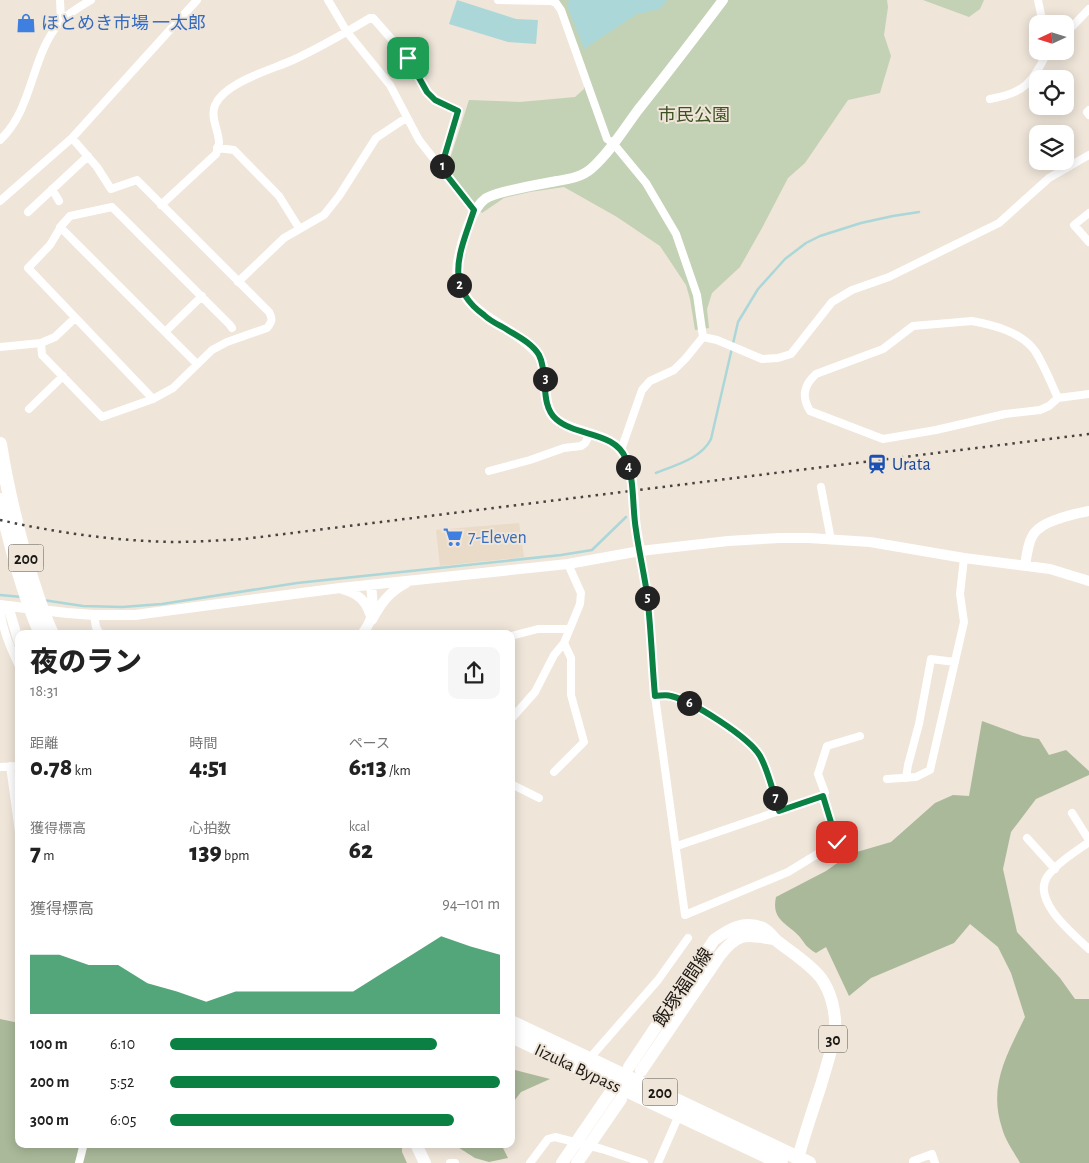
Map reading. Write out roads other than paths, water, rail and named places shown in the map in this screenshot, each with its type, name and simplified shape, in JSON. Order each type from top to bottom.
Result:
[{"type":"highway","name":"200","points":[[0,444],[6,481],[36,594],[50,630]]},
{"type":"highway","name":"200","points":[[0,500],[15,560],[28,602],[39,630]]},
{"type":"highway","name":"200","points":[[515,1024],[803,1160]]},
{"type":"highway","name":"Iizuka Bypass","points":[[515,1038],[781,1163]]},
{"type":"main road","name":"飯塚福間線","points":[[635,1069],[714,940],[727,930],[739,926],[752,925],[765,929],[776,940],[809,965],[821,979],[830,994],[834,1013],[835,1029],[803,1160]]},
{"type":"main road","points":[[515,1044],[545,1052]]},
{"type":"main road","points":[[562,1163],[615,1096],[577,1163]]},
{"type":"main road","points":[[418,1148],[425,1163]]},
{"type":"street","points":[[60,0],[61,20]]},
{"type":"street","points":[[0,140],[9,132],[18,117],[44,47],[61,20],[91,0]]},
{"type":"street","points":[[0,201],[72,138],[197,0]]},
{"type":"street","points":[[328,0],[347,32],[390,85],[419,140],[474,210]]},
{"type":"street","points":[[498,0],[551,1],[556,3],[607,139],[613,143],[646,182],[676,234],[698,295],[703,337],[674,370],[650,381],[642,390],[621,450]]},
{"type":"street","points":[[723,0],[592,168],[578,176],[486,198],[474,210],[458,258],[457,274],[459,286],[465,297],[483,315],[527,342],[538,354],[543,368],[547,403],[556,419],[575,429],[608,440],[621,450],[626,460],[630,474],[636,530],[647,595],[655,696],[685,915],[788,872],[837,842],[823,796],[825,793],[818,774],[827,746],[860,736]]},
{"type":"street","points":[[1038,0],[1042,15]]},
{"type":"street","points":[[1074,25],[1089,9]]},
{"type":"street","points":[[161,205],[216,154],[218,143],[214,109],[217,101],[226,92],[248,78],[292,60],[370,18],[373,18],[408,58],[427,92],[435,100],[458,111],[441,168]]},
{"type":"street","points":[[990,99],[1006,96],[1018,91],[1035,76],[1043,60]]},
{"type":"street","points":[[1089,110],[1087,112],[1089,115]]},
{"type":"street","points":[[238,282],[284,238],[324,215],[331,208],[376,138],[406,118]]},
{"type":"street","points":[[42,343],[42,355],[102,417],[153,399],[172,388],[212,350],[227,342],[267,328],[271,323],[272,317],[270,312],[137,180],[111,189],[97,167],[72,138]]},
{"type":"street","points":[[217,148],[234,150],[279,196],[299,228]]},
{"type":"street","points":[[703,337],[718,340],[762,359],[778,358],[792,354],[832,302],[852,290],[889,277],[999,223],[1049,178],[1089,155]]},
{"type":"street","points":[[28,212],[88,156]]},
{"type":"street","points":[[52,189],[59,201]]},
{"type":"street","points":[[153,399],[28,268],[50,245],[60,227],[70,216],[112,207],[230,324],[232,329]]},
{"type":"street","points":[[1089,213],[1074,226],[1089,242]]},
{"type":"street","points":[[60,227],[197,364]]},
{"type":"street","points":[[165,332],[202,296]]},
{"type":"street","points":[[0,347],[42,343],[54,337],[75,318]]},
{"type":"street","points":[[1058,398],[1034,350],[1016,334],[988,324],[972,321],[913,326],[882,349],[816,374],[809,381],[805,389],[804,398],[810,410],[883,439],[1005,414],[1040,410],[1049,406],[1058,398],[1089,394]]},
{"type":"street","points":[[28,409],[63,376]]},
{"type":"street","points":[[489,471],[530,460],[564,448],[581,446],[585,444],[590,434]]},
{"type":"street","points":[[821,486],[830,540]]},
{"type":"street","points":[[1025,566],[1028,545],[1037,529],[1044,523],[1066,516],[1089,512]]},
{"type":"street","points":[[2,608],[94,615],[135,615],[340,588],[568,564],[640,551],[762,539],[870,542],[964,558],[1050,569],[1089,581]]},
{"type":"street","points":[[887,779],[916,777],[930,770],[964,622],[960,594],[964,558]]},
{"type":"street","points":[[515,714],[535,692],[554,655],[564,643],[580,604],[581,593],[568,564]]},
{"type":"street","points":[[365,630],[390,592],[410,581]]},
{"type":"street","points":[[371,585],[372,620]]},
{"type":"street","points":[[340,588],[364,600],[372,620]]},
{"type":"street","points":[[2,608],[15,635]]},
{"type":"street","points":[[2,608],[2,625],[15,657]]},
{"type":"street","points":[[94,615],[98,630]]},
{"type":"street","points":[[515,635],[538,629],[569,629]]},
{"type":"street","points":[[554,772],[584,742],[571,695],[571,658],[564,643]]},
{"type":"street","points":[[906,778],[931,659],[955,662]]},
{"type":"street","points":[[655,696],[670,695],[689,703],[734,731],[752,745],[764,764],[779,811]]},
{"type":"street","points":[[10,766],[15,803]]},
{"type":"street","points":[[0,767],[15,766]]},
{"type":"street","points":[[515,786],[539,798]]},
{"type":"street","points":[[677,846],[823,796]]},
{"type":"street","points":[[1072,813],[1089,841],[1055,869],[1044,883],[1043,890],[1046,903],[1065,927],[1089,949]]},
{"type":"street","points":[[1027,838],[1055,869]]},
{"type":"street","points":[[589,1059],[658,980],[688,938]]},
{"type":"street","points":[[658,1163],[678,1115]]},
{"type":"street","points":[[530,1163],[548,1139],[555,1137],[602,1149],[644,1163]]},
{"type":"street","points":[[79,1163],[83,1148]]},
{"type":"street","points":[[913,1163],[913,1161],[932,1154],[935,1163]]},
{"type":"street","points":[[450,1163],[455,1163]]},
{"type":"water","points":[[457,0],[516,19],[538,20],[536,44],[508,42],[449,24]]},
{"type":"water","points":[[569,0],[667,0],[660,9],[637,14],[584,49],[567,5]]},
{"type":"waterway","points":[[656,473],[679,464],[701,452],[707,446],[711,439],[738,322],[758,289],[785,259],[806,243],[820,236],[861,223],[919,212]]},
{"type":"waterway","points":[[43,600],[83,606],[122,607],[162,604],[297,583],[561,555],[592,550],[626,517]]},
{"type":"waterway","points":[[0,595],[22,597]]},
{"type":"railway","points":[[0,520],[44,529],[131,540],[175,542],[244,539],[1089,434]]},
{"type":"place","name":"ほとめき市場 一太郎","points":[[26,23]]},
{"type":"place","name":"Urata","points":[[877,464]]},
{"type":"place","name":"7-Eleven","points":[[453,537]]},
{"type":"park label","name":"市民公園","points":[[694,115]]}]
